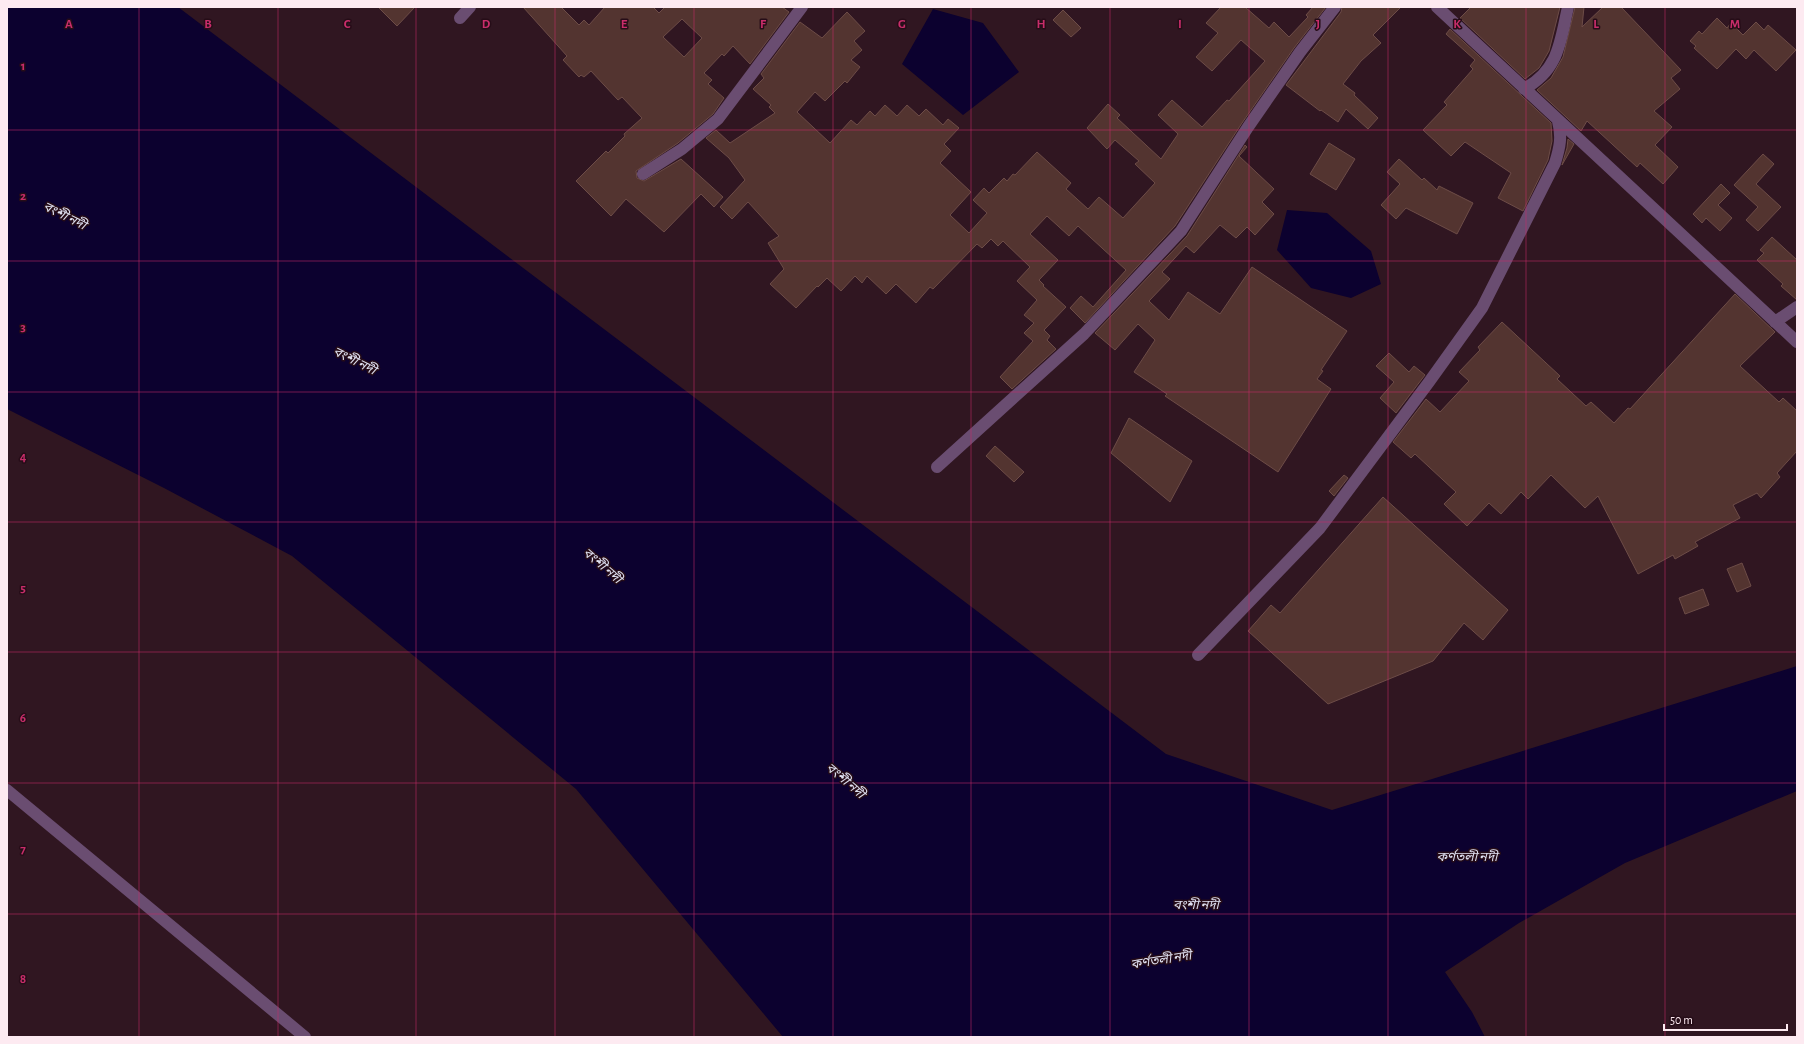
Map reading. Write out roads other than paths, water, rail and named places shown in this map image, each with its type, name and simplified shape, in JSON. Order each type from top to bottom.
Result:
[{"type":"street","points":[[460,18],[470,7]]},
{"type":"street","points":[[643,174],[682,149],[718,119],[802,7]]},
{"type":"street","points":[[937,467],[1084,334],[1181,231],[1248,127],[1300,52],[1335,7]]},
{"type":"street","points":[[1437,7],[1797,342]]},
{"type":"street","points":[[1524,89],[1536,82],[1549,69],[1558,55],[1568,7]]},
{"type":"street","points":[[1198,654],[1320,528],[1482,308],[1555,163],[1561,144],[1561,132],[1558,121]]},
{"type":"street","points":[[1775,322],[1797,307]]},
{"type":"street","points":[[7,790],[305,1037]]},
{"type":"water","points":[[7,7],[178,7],[1166,754],[1332,810],[1797,666],[1797,791],[1625,863],[1519,923],[1445,972],[1472,1012],[1485,1037],[783,1037],[576,789],[292,556],[164,488],[7,409]]},
{"type":"water","points":[[933,9],[983,23],[1019,72],[963,115],[902,64]]},
{"type":"water","points":[[1287,210],[1327,213],[1371,251],[1381,284],[1351,298],[1311,288],[1277,250]]},
{"type":"water label","name":"বংশী নদী","points":[[65,215]]},
{"type":"water label","name":"বংশী নদী","points":[[355,360]]},
{"type":"water label","name":"বংশী নদী","points":[[603,565]]},
{"type":"water label","name":"বংশী নদী","points":[[846,780]]},
{"type":"water label","name":"কর্ণতলী নদী","points":[[1467,856]]},
{"type":"water label","name":"বংশী নদী","points":[[1196,904]]},
{"type":"water label","name":"কর্ণতলী নদী","points":[[1161,959]]}]
